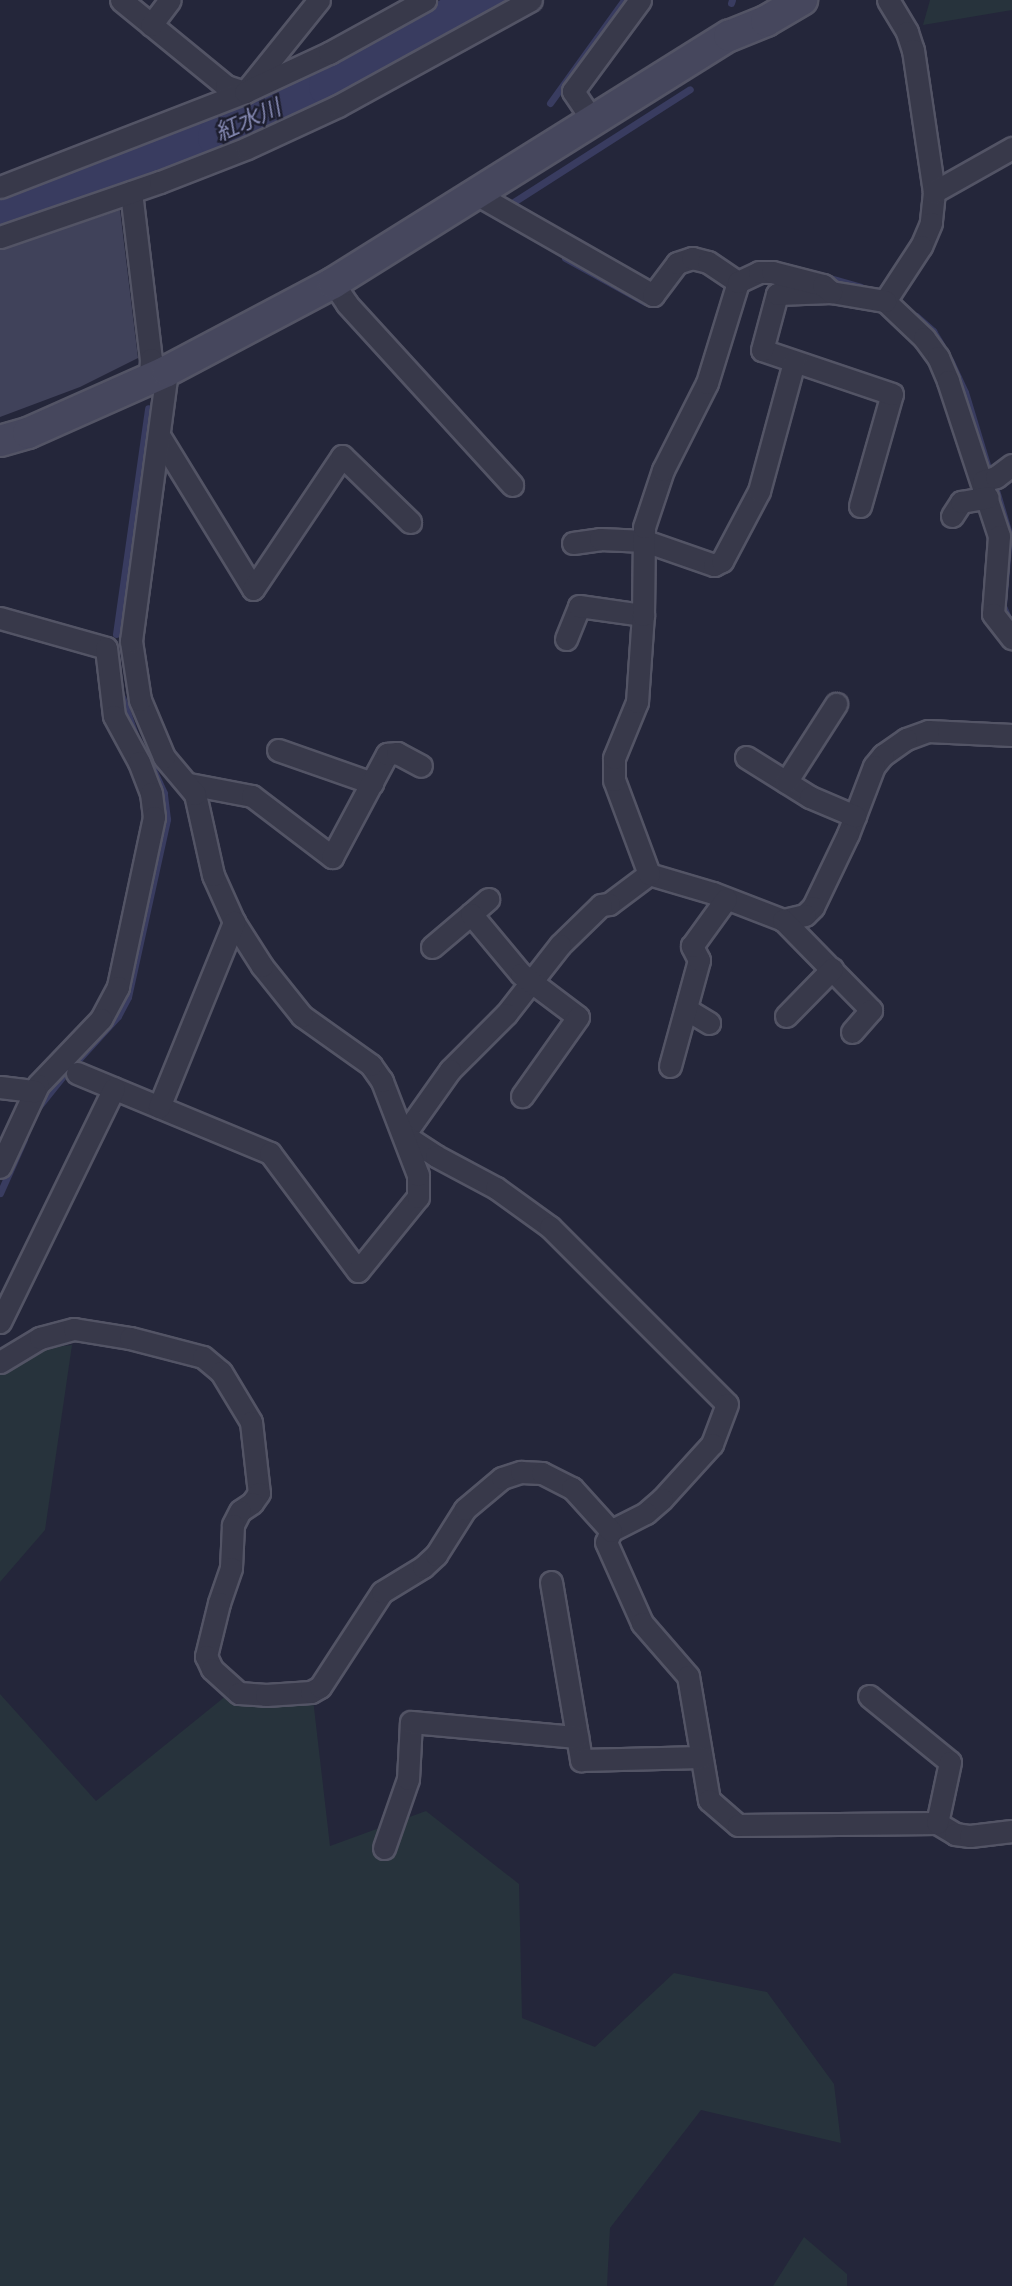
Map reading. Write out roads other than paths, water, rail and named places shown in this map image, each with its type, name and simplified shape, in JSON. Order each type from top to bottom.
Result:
[{"type":"street","points":[[121,0],[226,86],[245,92]]},
{"type":"street","points":[[151,24],[170,0]]},
{"type":"street","points":[[245,92],[319,0]]},
{"type":"street","points":[[0,187],[245,92],[329,53],[425,0]]},
{"type":"street","points":[[0,237],[247,148],[338,106],[531,0]]},
{"type":"street","points":[[593,121],[573,91],[640,0]]},
{"type":"street","points":[[0,441],[28,433],[159,374],[333,283],[729,36],[802,0]]},
{"type":"street","points":[[885,301],[921,246],[931,223],[934,192],[913,50],[907,32],[888,0]]},
{"type":"street","points":[[934,192],[1012,148]]},
{"type":"street","points":[[77,1073],[270,1153],[359,1271],[418,1198],[418,1175],[382,1081],[371,1065],[302,1016],[262,967],[234,922],[213,875],[195,794],[164,757],[140,700],[131,641],[160,437],[159,374],[151,359],[131,191]]},
{"type":"street","points":[[476,194],[653,295],[677,263],[692,258],[708,262],[738,282]]},
{"type":"street","points":[[649,874],[614,780],[614,758],[634,716],[636,702],[643,615],[644,527],[663,470],[707,383],[738,282],[758,272],[772,272],[823,285],[831,292]]},
{"type":"street","points":[[333,283],[347,304],[512,485]]},
{"type":"street","points":[[860,506],[892,394],[762,350],[777,294],[831,292],[885,301],[924,338],[938,357],[999,536],[993,614],[1012,638]]},
{"type":"street","points":[[573,543],[600,539],[645,541],[714,565],[722,561],[759,491],[794,362]]},
{"type":"street","points":[[160,437],[253,589],[342,456],[410,522]]},
{"type":"street","points":[[952,516],[961,502],[985,489],[1012,465]]},
{"type":"street","points":[[566,639],[579,606],[643,615]]},
{"type":"street","points":[[0,618],[106,648],[114,716],[139,762],[151,793],[154,817],[118,987],[101,1019],[51,1067],[35,1091],[0,1167]]},
{"type":"street","points":[[786,782],[836,704]]},
{"type":"street","points":[[783,920],[805,915],[813,907],[855,816],[874,766],[906,739],[928,731],[1012,735]]},
{"type":"street","points":[[278,750],[372,783]]},
{"type":"street","points":[[189,784],[252,796],[332,857],[387,754],[397,753],[421,766]]},
{"type":"street","points":[[747,757],[810,797],[855,816]]},
{"type":"street","points":[[649,874],[783,920],[871,1010],[852,1032]]},
{"type":"street","points":[[404,1135],[450,1070],[506,1014],[581,923],[601,905],[609,904],[649,874]]},
{"type":"street","points":[[432,947],[488,899]]},
{"type":"street","points":[[670,1066],[699,960],[692,946],[726,899]]},
{"type":"street","points":[[471,914],[531,982],[578,1017],[522,1096]]},
{"type":"street","points":[[159,1107],[234,922]]},
{"type":"street","points":[[786,1016],[832,969]]},
{"type":"street","points":[[686,1009],[709,1023]]},
{"type":"street","points":[[0,1087],[35,1091]]},
{"type":"street","points":[[0,1322],[114,1088]]},
{"type":"street","points":[[404,1135],[436,1156],[496,1188],[550,1227],[727,1404],[712,1444],[662,1499],[646,1513],[611,1531],[606,1542],[642,1623],[688,1676],[709,1800],[738,1825],[937,1823],[955,1834],[970,1836],[1012,1831]]},
{"type":"street","points":[[0,1362],[40,1338],[74,1329],[130,1338],[203,1357],[220,1372],[251,1422],[259,1493],[252,1503],[240,1511],[233,1525],[231,1569],[219,1603],[206,1656],[212,1669],[239,1693],[266,1695],[311,1692],[320,1687],[382,1592],[423,1567],[436,1555],[465,1509],[502,1478],[521,1472],[542,1473],[572,1488],[611,1531]]},
{"type":"street","points":[[551,1582],[581,1760],[701,1757]]},
{"type":"street","points":[[869,1696],[950,1762],[937,1823]]},
{"type":"street","points":[[384,1848],[408,1779],[411,1722],[577,1737]]},
{"type":"waterway","name":"紅水川","points":[[0,215],[219,137],[330,86],[483,0]]},
{"type":"waterway","points":[[550,103],[624,0]]},
{"type":"waterway","points":[[512,203],[690,89]]},
{"type":"waterway","points":[[565,258],[645,302]]},
{"type":"waterway","points":[[830,278],[861,287]]},
{"type":"waterway","points":[[916,316],[933,331],[942,346]]},
{"type":"waterway","points":[[950,360],[965,392],[988,468]]},
{"type":"waterway","points":[[116,634],[148,408]]},
{"type":"waterway","points":[[996,490],[1009,534],[1003,606],[1009,620]]},
{"type":"waterway","points":[[122,697],[135,735]]},
{"type":"waterway","points":[[78,1060],[118,1016],[128,997],[167,819],[164,793],[146,754]]},
{"type":"waterway","points":[[39,1106],[67,1071]]},
{"type":"waterway","points":[[0,1193],[24,1139]]}]
